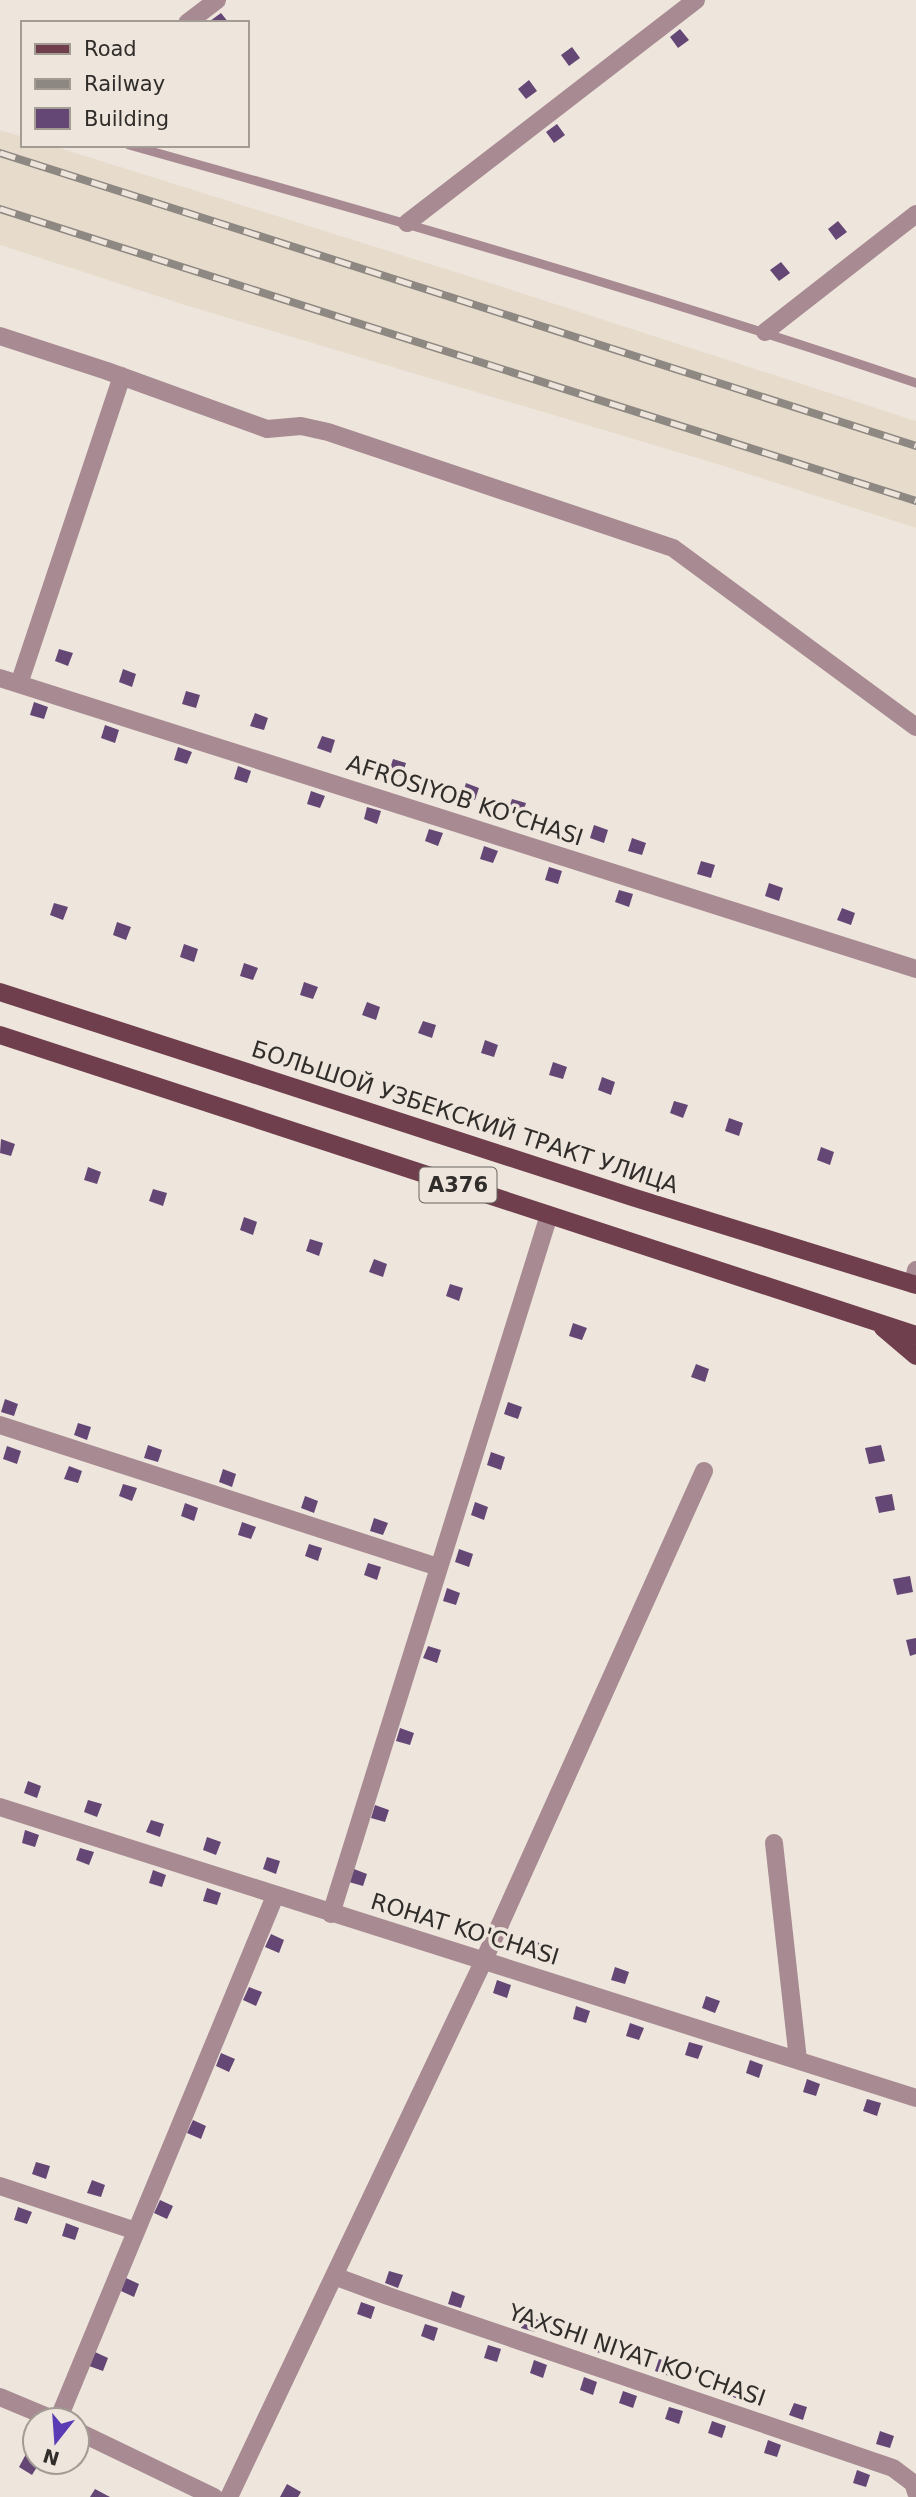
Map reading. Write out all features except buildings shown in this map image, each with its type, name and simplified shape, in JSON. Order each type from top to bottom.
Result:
[{"type":"main road","name":"БОЛЬШОЙ УЗБЕКСКИЙ ТРАКТ УЛИЦА","points":[[0,992],[619,1192],[915,1280]]},
{"type":"main road","name":"A376","points":[[0,1035],[916,1335]]},
{"type":"main road","points":[[874,1322],[916,1356]]},
{"type":"street","points":[[190,21],[216,0]]},
{"type":"street","points":[[407,223],[696,0]]},
{"type":"street","points":[[765,332],[916,214]]},
{"type":"street","points":[[0,336],[122,376],[267,429],[301,426],[328,432],[673,548],[916,727]]},
{"type":"street","points":[[19,684],[122,376]]},
{"type":"street","name":"AFROSIYOB KO'CHASI","points":[[0,678],[916,969]]},
{"type":"street","points":[[331,1914],[549,1215]]},
{"type":"street","points":[[0,1425],[438,1567]]},
{"type":"street","points":[[229,2497],[484,1960],[704,1471]]},
{"type":"street","name":"ROHAT KO'CHASI","points":[[0,1807],[916,2098]]},
{"type":"street","points":[[774,1843],[798,2060]]},
{"type":"street","points":[[62,2406],[275,1896]]},
{"type":"street","points":[[0,2186],[136,2231]]},
{"type":"street","name":"YAXSHI NIYAT KO'CHASI","points":[[334,2276],[388,2297],[893,2468],[913,2483],[916,2492]]},
{"type":"street","points":[[0,2398],[21,2406]]},
{"type":"street","points":[[91,2438],[214,2497]]},
{"type":"lane","points":[[136,147],[407,223],[765,332],[916,383]]},
{"type":"shaded area","points":[[0,130],[21,136],[21,147],[56,147],[478,279],[916,421],[916,528],[717,464],[185,305],[0,245]]},
{"type":"railway","points":[[0,153],[916,446]]},
{"type":"railway","points":[[0,209],[916,501]]}]
